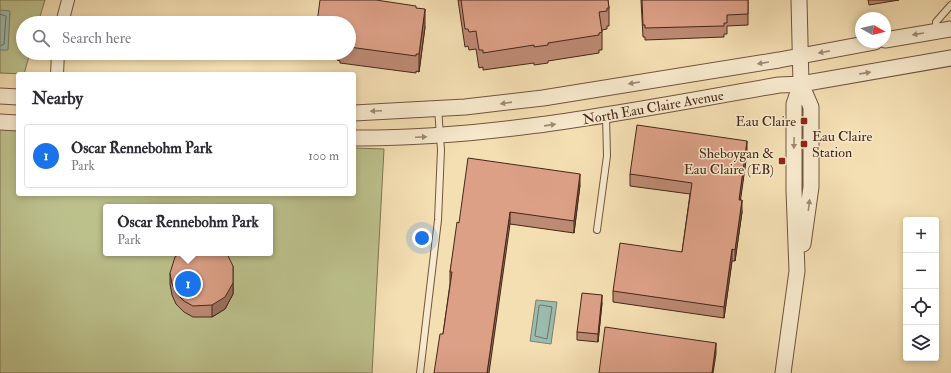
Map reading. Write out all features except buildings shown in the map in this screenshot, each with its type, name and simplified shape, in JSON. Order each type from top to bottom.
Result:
[{"type":"street","points":[[64,16],[68,0]]},
{"type":"street","points":[[783,373],[797,271],[807,217],[812,165],[811,107],[801,84],[799,0]]},
{"type":"street","points":[[891,39],[944,30]]},
{"type":"street","name":"North Eau Claire Avenue","points":[[356,113],[478,106],[543,98],[855,46]]},
{"type":"street","name":"North Eau Claire Avenue","points":[[356,138],[440,136],[552,125],[951,58]]},
{"type":"street","points":[[57,72],[58,60]]},
{"type":"street","points":[[0,96],[16,97]]},
{"type":"street","points":[[0,122],[16,123]]},
{"type":"lane","points":[[944,30],[936,22],[951,5]]},
{"type":"lane","points":[[420,373],[438,220],[441,150],[438,108]]},
{"type":"lane","points":[[597,230],[607,156],[606,115]]},
{"type":"green space","points":[[0,0],[45,0],[40,16],[16,16],[16,60],[28,60],[25,72],[16,72],[16,74],[0,73]]},
{"type":"green space","points":[[0,129],[16,130],[16,196],[356,196],[356,148],[384,149],[372,373],[0,373]]},
{"type":"water","points":[[0,10],[10,11],[8,50],[0,50]]},
{"type":"water","points":[[536,300],[557,302],[551,344],[530,341]]},
{"type":"place","name":"Eau Claire","points":[[804,121]]},
{"type":"place","name":"Eau Claire Station","points":[[804,144]]},
{"type":"place","name":"Sheboygan & Eau Claire (EB)","points":[[782,161]]},
{"type":"place","name":"Oscar Rennebohm Park","points":[[188,284]]}]
